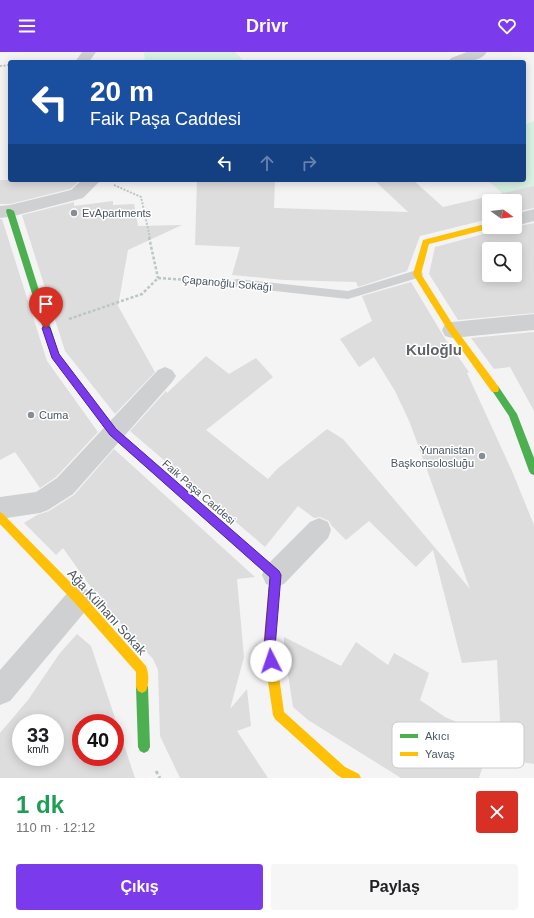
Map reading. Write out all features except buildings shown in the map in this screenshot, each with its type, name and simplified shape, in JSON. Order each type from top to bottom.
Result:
[{"type":"street","points":[[459,60],[480,52]]},
{"type":"street","points":[[5,211],[77,194],[99,182]]},
{"type":"street","name":"Faik Paşa Caddesi","points":[[5,211],[55,355],[113,432],[275,575]]},
{"type":"street","points":[[522,218],[534,215]]},
{"type":"street","points":[[482,228],[426,242],[417,274],[452,330],[513,414],[534,471]]},
{"type":"street","points":[[452,330],[534,322]]},
{"type":"street","points":[[0,508],[40,502],[65,486],[165,376]]},
{"type":"street","name":"Ağa Külhanı Sokak","points":[[0,517],[79,599],[142,670],[144,747]]},
{"type":"street","points":[[319,530],[275,575],[269,648],[279,715],[341,771],[355,778]]},
{"type":"street","points":[[0,691],[79,599]]},
{"type":"lane","name":"Çapanoğlu Sokağı","points":[[237,283],[348,295],[417,274]]},
{"type":"path","points":[[46,328],[142,294],[158,278],[141,197],[104,182]]},
{"type":"path","name":"Çapanoğlu Sokağı","points":[[158,278],[237,283]]},
{"type":"green space","points":[[144,52],[235,52],[243,60],[145,60]]},
{"type":"green space","points":[[534,121],[534,186],[517,194],[503,194],[489,182],[526,182],[526,124]]},
{"type":"traffic: fast","points":[[10,211],[55,355],[113,432],[275,575],[273,593]]},
{"type":"traffic: fast","points":[[495,389],[513,414],[534,471]]},
{"type":"traffic: fast","points":[[142,687],[144,747]]},
{"type":"traffic: slow","points":[[482,228],[426,242],[417,274],[452,330],[495,389]]},
{"type":"traffic: slow","points":[[0,517],[79,599],[142,670],[142,687]]},
{"type":"traffic: slow","points":[[273,593],[269,648],[279,715],[341,771],[355,778]]},
{"type":"place","name":"EvApartments","points":[[74,213]]},
{"type":"place","name":"Cuma","points":[[31,415]]},
{"type":"place","name":"Yunanistan Başkonsolosluğu","points":[[482,456]]},
{"type":"district","name":"Kuloğlu","points":[[434,349]]},
{"type":"route","points":[[46,328],[55,355],[113,432],[275,575],[269,648],[271,661]]}]
